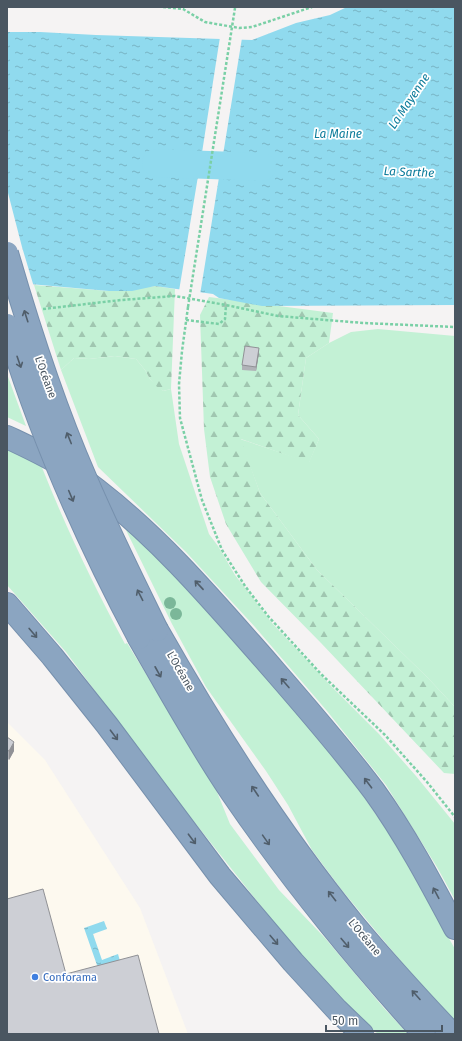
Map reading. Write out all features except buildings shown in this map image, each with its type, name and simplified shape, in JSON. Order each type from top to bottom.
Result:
[{"type":"highway","name":"L’Océane","points":[[7,253],[40,360],[65,428],[108,529],[148,634],[198,740],[232,792],[303,892],[342,941],[424,1034]]},
{"type":"highway","name":"L’Océane","points":[[7,324],[37,410],[73,501],[98,556],[148,634],[204,712],[230,753],[305,862],[355,926],[452,1034]]},
{"type":"highway","points":[[7,437],[70,469],[112,501],[168,552],[208,595],[315,718],[374,792],[419,861],[455,928]]},
{"type":"highway","points":[[7,604],[52,656],[102,718],[220,876],[293,962],[337,1010],[362,1034]]},
{"type":"path","points":[[163,7],[184,8],[205,22],[240,28],[252,28],[312,7]]},
{"type":"path","points":[[235,8],[186,320],[179,384],[180,418],[202,500],[222,550],[245,586],[268,616],[321,674],[385,735],[427,782],[455,817]]},
{"type":"path","points":[[42,309],[121,300],[175,296],[278,316],[363,323],[455,327]]},
{"type":"path","points":[[186,320],[219,324],[225,318],[226,305]]},
{"type":"shaded area","points":[[7,722],[45,760],[140,908],[188,1034],[7,1034]]},
{"type":"green space","points":[[34,285],[109,291],[155,286],[175,289],[171,389],[163,391],[156,386],[136,359],[115,356],[89,359],[74,358],[61,370]]},
{"type":"green space","points":[[209,297],[333,313],[329,343],[306,358],[298,415],[319,439],[309,463],[241,439],[260,493],[317,570],[428,678],[455,707],[455,774],[444,773],[261,582],[226,524],[210,477],[204,429],[200,315]]},
{"type":"green space","points":[[378,329],[455,336],[455,707],[428,678],[317,570],[260,493],[240,439],[309,462],[319,439],[298,415],[306,358],[329,343],[351,332]]},
{"type":"green space","points":[[115,356],[136,359],[150,379],[163,391],[171,389],[179,444],[209,534],[235,575],[272,623],[331,686],[379,734],[455,824],[455,900],[437,867],[386,785],[327,711],[255,627],[186,552],[98,467],[61,370],[74,358],[89,359]]},
{"type":"green space","points":[[7,374],[26,426],[7,417]]},
{"type":"green space","points":[[7,447],[41,465],[70,533],[113,622],[125,644],[127,643],[215,787],[230,824],[279,890],[325,938],[383,1007],[408,1034],[378,1034],[360,1018],[284,935],[165,785],[66,652],[7,585]]},
{"type":"green space","points":[[122,522],[210,611],[348,774],[392,838],[455,949],[455,1021],[404,965],[341,889],[312,850],[288,805],[266,771],[206,687],[172,624]]},
{"type":"water","name":"La Maine","points":[[347,7],[455,7],[455,305],[262,306],[219,298],[213,294],[155,286],[132,291],[109,291],[7,282],[7,32],[252,40],[296,23],[330,15]],"holes":[[[198,156],[222,159],[224,161],[221,168],[195,166],[194,164],[195,157]]]},
{"type":"water","points":[[104,921],[107,929],[93,934],[102,960],[118,954],[120,961],[98,968],[84,928]]},
{"type":"pier","points":[[220,37],[242,38],[222,161],[201,159]]},
{"type":"pier","points":[[200,164],[221,165],[200,295],[179,291]]},
{"type":"pier","points":[[7,189],[22,247],[34,287],[7,284]]},
{"type":"waterway","name":"La Maine","points":[[156,163],[262,167]]},
{"type":"place","name":"Conforama","points":[[35,977]]},
{"type":"water label","name":"La Mayenne","points":[[409,101]]},
{"type":"water label","name":"La Sarthe","points":[[409,172]]}]
